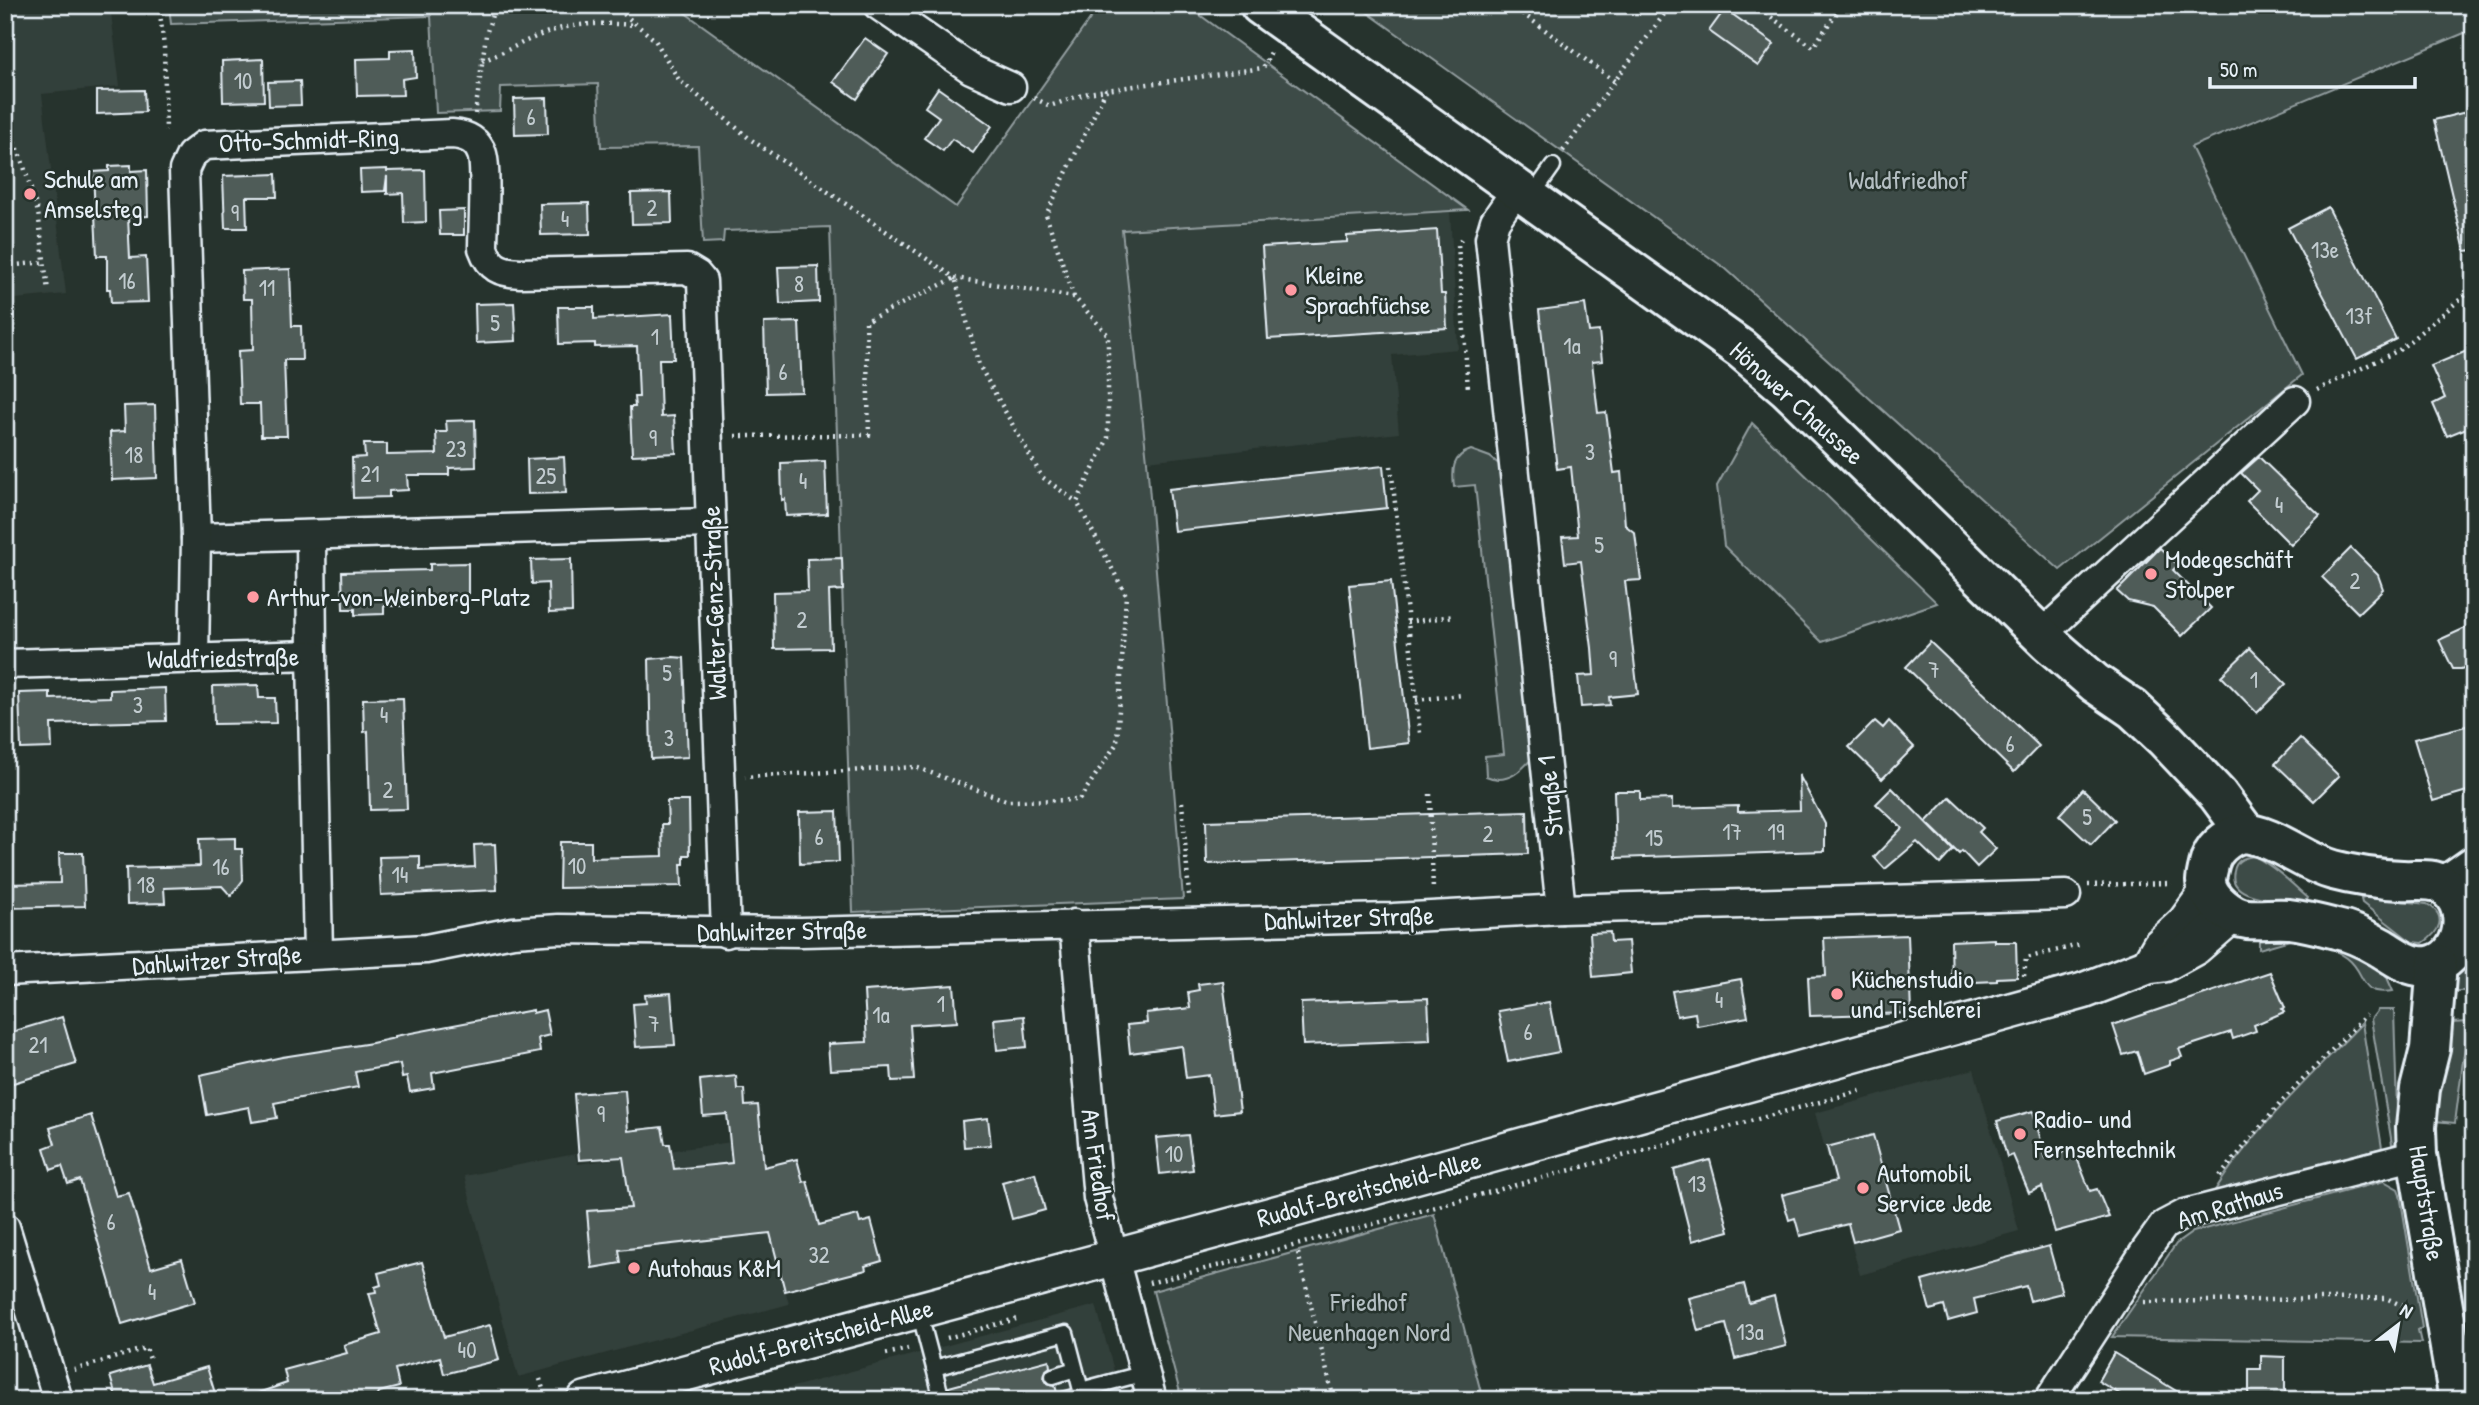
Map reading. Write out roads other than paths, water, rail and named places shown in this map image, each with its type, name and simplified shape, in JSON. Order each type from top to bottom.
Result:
[{"type":"main road","name":"Hönower Chaussee","points":[[1273,15],[1741,349],[1787,388],[2041,635],[2095,683],[2133,709],[2165,739],[2204,813],[2232,841]]},
{"type":"main road","points":[[2270,839],[2310,862],[2332,870],[2362,876],[2433,881],[2464,891],[2463,935],[2456,947],[2420,962],[2342,930],[2290,919],[2244,919],[2221,902],[2206,881],[2209,863],[2232,841],[2270,839]]},
{"type":"main road","name":"Hauptstraße","points":[[2420,962],[2410,1048],[2420,1089],[2416,1127],[2417,1155],[2459,1400]]},
{"type":"street","points":[[878,5],[971,69],[1011,87]]},
{"type":"street","name":"Otto-Schmidt-Ring","points":[[194,658],[195,538],[184,170],[191,155],[204,145],[452,134],[472,139]]},
{"type":"street","name":"Walter-Genz-Straße","points":[[472,139],[483,156],[483,248],[486,258],[494,268],[520,273],[687,269],[702,281],[726,933]]},
{"type":"street","name":"Straße 1","points":[[1523,194],[1495,222],[1490,239],[1561,909]]},
{"type":"street","points":[[2041,635],[2294,401]]},
{"type":"street","points":[[195,538],[710,523]]},
{"type":"street","points":[[311,536],[312,656]]},
{"type":"street","name":"Waldfriedstraße","points":[[5,664],[312,656],[318,954]]},
{"type":"street","points":[[1561,909],[2066,895]]},
{"type":"street","name":"Rudolf-Breitscheid-Allee","points":[[585,1400],[923,1327],[1118,1274],[2069,995],[2148,966],[2160,946],[2185,923],[2221,902]]},
{"type":"street","name":"Dahlwitzer Straße","points":[[5,971],[426,949],[513,932],[559,929],[726,933],[1434,916],[1561,909]]},
{"type":"street","name":"Am Friedhof","points":[[1074,925],[1098,1198],[1152,1400]]},
{"type":"street","name":"Am Rathaus","points":[[2049,1400],[2164,1225],[2185,1214],[2417,1155]]},
{"type":"street","points":[[5,1227],[58,1400]]},
{"type":"lane","points":[[1523,194],[1553,166]]},
{"type":"lane","points":[[923,1327],[942,1400]]},
{"type":"lane","points":[[934,1368],[1066,1333],[1082,1395]]},
{"type":"lane","points":[[1053,1376],[1075,1369]]},
{"type":"lane","points":[[1064,1400],[1144,1373]]},
{"type":"place","name":"Schule am Amselsteg","points":[[30,194]]},
{"type":"place","name":"Kleine Sprachfüchse","points":[[1291,290]]},
{"type":"place","name":"Modegeschäft Stolper","points":[[2151,574]]},
{"type":"place","name":"Arthur-von-Weinberg-Platz","points":[[253,597]]},
{"type":"place","name":"Küchenstudio und Tischlerei","points":[[1837,994]]},
{"type":"place","name":"Radio- und Fernsehtechnik","points":[[2020,1134]]},
{"type":"place","name":"Automobil Service Jede","points":[[1863,1188]]},
{"type":"place","name":"Autohaus K&M","points":[[634,1268]]},
{"type":"park label","name":"Waldfriedhof","points":[[1908,180]]},
{"type":"park label","name":"Friedhof Neuenhagen Nord","points":[[1369,1317]]}]
